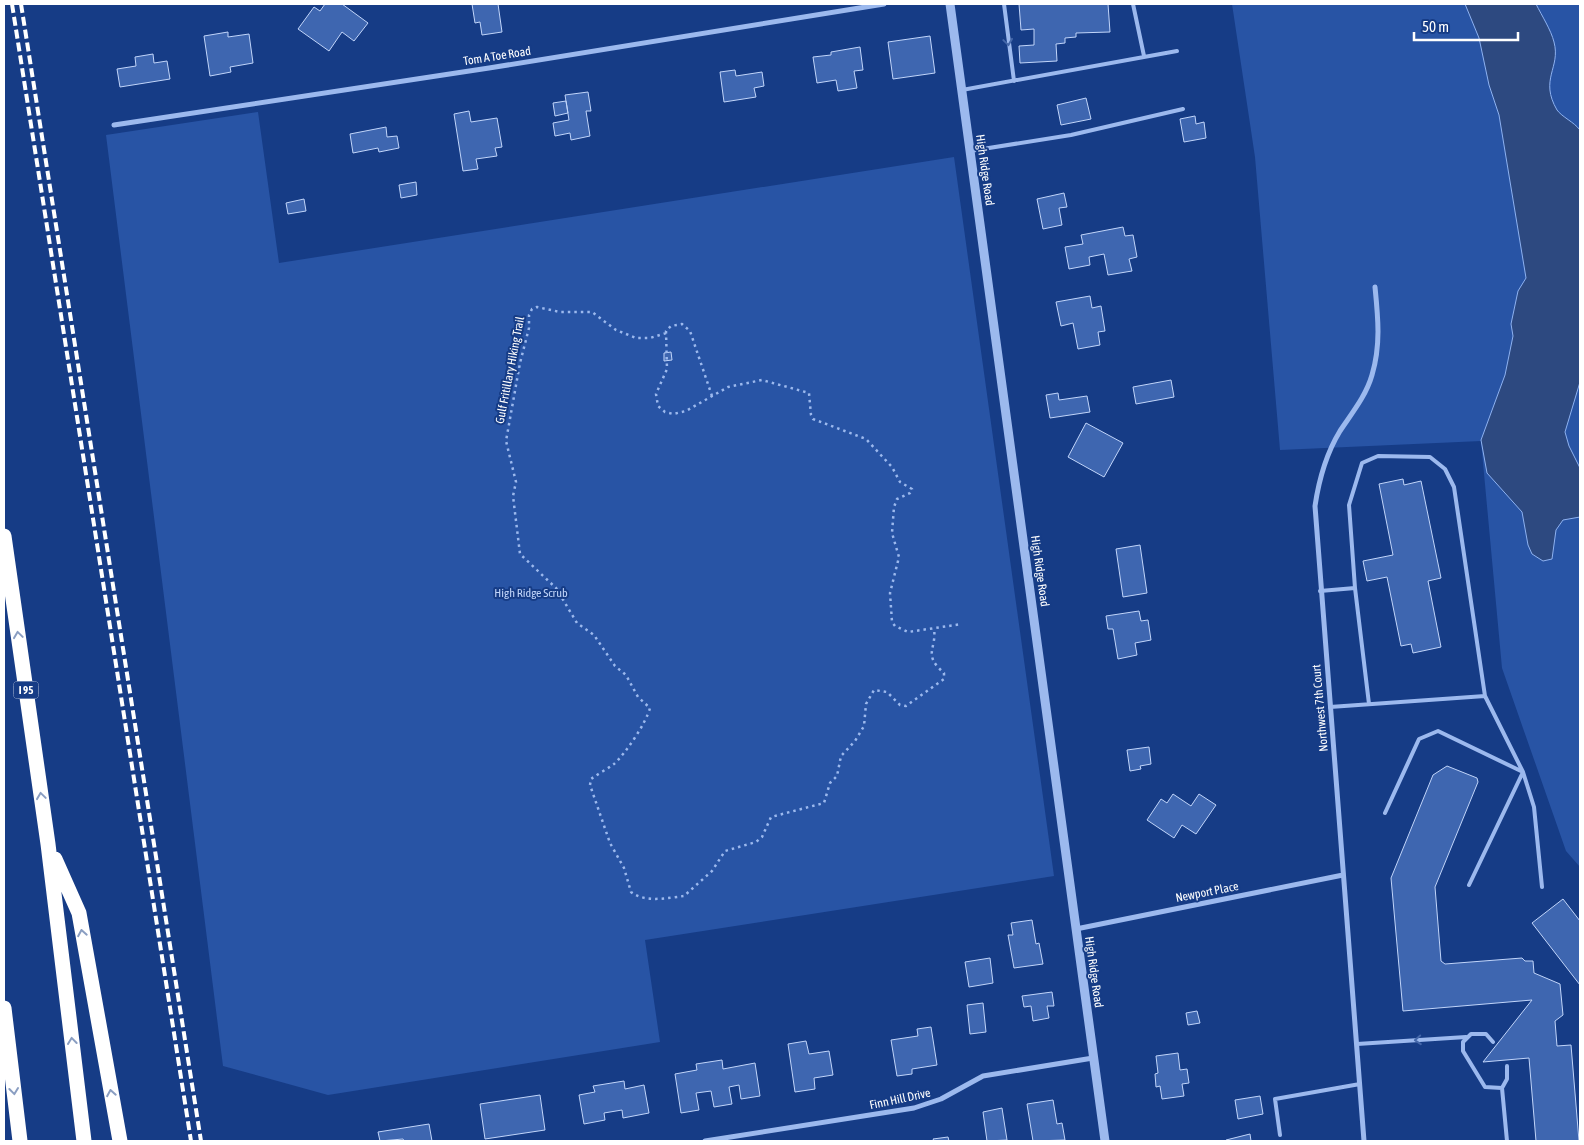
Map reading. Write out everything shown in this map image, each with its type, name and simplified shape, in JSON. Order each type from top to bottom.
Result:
[{"type":"highway","name":"I 95","points":[[4,536],[48,844],[84,1141]]},
{"type":"highway","points":[[48,844],[78,913],[120,1141]]},
{"type":"highway","points":[[4,1008],[20,1141]]},
{"type":"street","name":"Tom A Toe Road","points":[[114,125],[489,68],[884,4]]},
{"type":"street","name":"High Ridge Road","points":[[950,4],[1104,1141]]},
{"type":"street","name":"Northwest 7th Court","points":[[1364,1141],[1315,530],[1318,484],[1329,452],[1359,404],[1373,373],[1380,337],[1375,287]]},
{"type":"street","name":"Newport Place","points":[[1076,929],[1343,875]]},
{"type":"street","name":"Finn Hill Drive","points":[[705,1141],[914,1108],[941,1100],[966,1084],[984,1076],[1093,1058]]},
{"type":"lane","points":[[1004,4],[1014,81]]},
{"type":"lane","points":[[1133,4],[1144,56]]},
{"type":"lane","points":[[962,90],[1177,51]]},
{"type":"lane","points":[[970,151],[1071,135],[1183,109]]},
{"type":"lane","points":[[1369,704],[1355,588],[1349,505],[1362,462],[1378,456],[1430,457],[1445,469],[1454,487],[1484,696],[1523,772],[1534,807],[1542,887]]},
{"type":"lane","points":[[1320,591],[1355,588]]},
{"type":"lane","points":[[1330,707],[1484,696]]},
{"type":"lane","points":[[1385,814],[1419,740],[1438,731],[1523,772]]},
{"type":"lane","points":[[1469,885],[1523,772]]},
{"type":"lane","points":[[1356,1044],[1466,1037],[1479,1033],[1486,1034],[1493,1042]]},
{"type":"lane","points":[[1466,1037],[1462,1042],[1463,1051],[1485,1087],[1502,1088]]},
{"type":"lane","points":[[1507,1066],[1507,1079],[1502,1088],[1507,1141]]},
{"type":"lane","points":[[1280,1135],[1275,1099],[1360,1084]]},
{"type":"path","name":"Gulf Fritillary Hiking Trail","points":[[666,333],[650,338],[636,338],[616,330],[592,312],[560,312],[537,307],[532,309],[529,315],[529,328],[520,363],[506,441],[516,482],[513,496],[520,554],[556,588],[577,623],[594,635],[615,666],[626,675],[638,697],[650,708],[632,740],[620,756],[613,764],[591,779],[590,785],[610,843],[624,868],[632,892],[655,900],[670,896],[684,896],[712,871],[725,851],[745,847],[762,837],[771,817],[824,804],[830,783],[837,776],[841,756],[855,741],[864,726],[866,704],[874,690],[887,692],[900,705],[906,706],[944,679],[944,673],[935,664],[931,654],[934,629]]},
{"type":"path","points":[[712,396],[690,331],[682,324],[676,324],[668,328],[666,333],[667,368],[656,394],[658,406],[669,413],[678,413],[694,408],[728,387],[762,380],[807,391],[810,396],[813,419],[866,438],[892,467],[900,482],[912,489],[910,493],[897,499],[894,506],[892,533],[899,557],[890,594],[892,622],[895,626],[908,632],[962,624]]},
{"type":"green space","points":[[1232,4],[1580,4],[1580,867],[1566,851],[1502,668],[1481,441],[1280,450],[1255,157]]},
{"type":"green space","name":"High Ridge Scrub","points":[[258,112],[279,263],[954,157],[1054,876],[645,940],[660,1042],[328,1095],[223,1066],[106,135]]},
{"type":"shaded area","points":[[1465,4],[1536,4],[1554,42],[1555,59],[1550,82],[1552,99],[1559,113],[1575,124],[1580,130],[1580,382],[1565,432],[1569,446],[1580,468],[1580,517],[1563,520],[1556,530],[1552,559],[1543,561],[1532,554],[1528,545],[1522,512],[1487,473],[1481,440],[1505,375],[1513,336],[1511,324],[1518,291],[1526,278],[1499,115],[1489,85],[1479,38]]},
{"type":"building","points":[[325,4],[342,4],[368,23],[354,41],[342,32],[329,51],[298,29],[314,7],[320,11]]},
{"type":"building","points":[[472,4],[498,4],[502,32],[482,35],[480,22],[475,23]]},
{"type":"building","points":[[1019,4],[1108,4],[1110,32],[1076,33],[1076,37],[1065,38],[1065,43],[1056,44],[1057,61],[1020,63],[1019,46],[1034,45],[1034,29],[1021,30]]},
{"type":"building","points":[[228,32],[228,37],[249,34],[253,63],[230,67],[231,72],[210,76],[204,36]]},
{"type":"building","points":[[930,36],[935,73],[893,79],[888,42]]},
{"type":"building","points":[[860,47],[863,70],[854,71],[857,88],[838,91],[836,80],[817,83],[813,57],[831,55],[831,52]]},
{"type":"building","points":[[153,54],[154,63],[167,61],[170,79],[120,87],[117,69],[136,66],[135,57]]},
{"type":"building","points":[[735,70],[736,76],[762,72],[764,86],[754,88],[756,97],[724,102],[720,72]]},
{"type":"building","points":[[588,92],[591,111],[586,111],[590,136],[571,140],[570,133],[555,136],[553,123],[569,120],[565,95]]},
{"type":"building","points":[[1086,98],[1091,119],[1061,125],[1057,105]]},
{"type":"building","points":[[566,101],[568,113],[555,116],[553,103]]},
{"type":"building","points":[[469,111],[471,122],[497,118],[502,147],[495,148],[497,156],[476,159],[478,169],[463,171],[454,114]]},
{"type":"building","points":[[1195,116],[1196,124],[1204,122],[1206,138],[1184,142],[1180,119]]},
{"type":"building","points":[[386,127],[387,137],[397,136],[399,148],[379,152],[378,148],[353,153],[350,134]]},
{"type":"building","points":[[416,182],[417,195],[401,198],[399,185]]},
{"type":"building","points":[[1064,193],[1067,207],[1059,208],[1062,225],[1043,229],[1037,199]]},
{"type":"building","points":[[304,199],[306,211],[288,214],[286,203]]},
{"type":"building","points":[[1123,227],[1125,236],[1133,235],[1137,257],[1129,259],[1132,271],[1108,275],[1104,254],[1089,257],[1090,265],[1069,269],[1065,247],[1083,244],[1081,235]]},
{"type":"building","points":[[1090,296],[1092,308],[1101,306],[1105,331],[1098,332],[1100,345],[1078,349],[1073,323],[1061,326],[1056,302]]},
{"type":"building","points":[[671,352],[672,360],[664,361],[664,353]]},
{"type":"building","points":[[1171,380],[1174,397],[1136,404],[1133,387]]},
{"type":"building","points":[[1058,393],[1059,400],[1087,396],[1090,412],[1050,418],[1046,395]]},
{"type":"building","points":[[1086,423],[1123,443],[1104,477],[1068,457]]},
{"type":"building","points":[[1403,479],[1404,485],[1421,481],[1441,578],[1428,581],[1441,647],[1413,653],[1411,644],[1401,646],[1387,577],[1367,581],[1363,561],[1393,555],[1379,484]]},
{"type":"building","points":[[1140,545],[1147,593],[1123,597],[1116,549]]},
{"type":"building","points":[[1139,611],[1141,621],[1148,620],[1151,640],[1135,643],[1137,655],[1118,659],[1113,629],[1108,629],[1106,616]]},
{"type":"building","points":[[1149,747],[1151,764],[1140,766],[1141,769],[1130,771],[1127,750]]},
{"type":"building","points":[[1447,766],[1477,778],[1478,782],[1435,887],[1441,961],[1445,964],[1522,958],[1525,961],[1533,961],[1534,973],[1560,984],[1563,1015],[1555,1021],[1557,1046],[1571,1045],[1579,1141],[1536,1141],[1529,1058],[1483,1062],[1532,1000],[1403,1011],[1391,878],[1433,775]]},
{"type":"building","points":[[1173,794],[1191,806],[1199,794],[1216,805],[1196,834],[1182,825],[1174,838],[1147,820],[1161,799],[1167,803]]},
{"type":"building","points":[[1563,899],[1580,921],[1580,985],[1532,923]]},
{"type":"building","points":[[1032,920],[1036,944],[1039,943],[1043,964],[1014,968],[1008,935],[1013,935],[1011,923]]},
{"type":"building","points":[[990,958],[993,983],[969,987],[965,962]]},
{"type":"building","points":[[1052,992],[1054,1006],[1047,1006],[1049,1018],[1033,1021],[1031,1006],[1024,1007],[1022,996]]},
{"type":"building","points":[[983,1003],[986,1032],[970,1034],[967,1005]]},
{"type":"building","points":[[1197,1011],[1200,1023],[1188,1025],[1186,1013]]},
{"type":"building","points":[[931,1027],[937,1065],[912,1069],[912,1074],[897,1076],[891,1040],[918,1036],[917,1029]]},
{"type":"building","points":[[806,1041],[809,1054],[829,1051],[833,1075],[814,1078],[815,1089],[795,1092],[788,1044]]},
{"type":"building","points":[[1178,1053],[1180,1070],[1187,1069],[1189,1083],[1182,1084],[1184,1096],[1162,1099],[1160,1086],[1156,1087],[1155,1074],[1158,1073],[1156,1056]]},
{"type":"building","points":[[722,1060],[723,1069],[755,1063],[760,1096],[741,1099],[739,1085],[729,1087],[732,1104],[714,1107],[711,1091],[696,1093],[699,1110],[681,1113],[675,1074],[697,1070],[696,1064]]},
{"type":"building","points":[[624,1081],[625,1089],[644,1085],[649,1113],[623,1118],[622,1110],[604,1113],[605,1120],[584,1124],[579,1095],[595,1092],[593,1086]]},
{"type":"building","points":[[540,1095],[545,1130],[485,1139],[480,1104]]},
{"type":"building","points":[[1260,1096],[1263,1114],[1238,1119],[1235,1100]]},
{"type":"building","points":[[1053,1100],[1057,1124],[1062,1123],[1065,1140],[1033,1141],[1027,1104]]},
{"type":"building","points":[[1002,1108],[1007,1140],[987,1141],[983,1112]]},
{"type":"building","points":[[429,1124],[432,1141],[404,1141],[403,1139],[380,1141],[378,1132]]},
{"type":"building","points":[[1250,1134],[1251,1141],[1226,1140]]},
{"type":"building","points":[[948,1137],[949,1141],[934,1141],[933,1139]]},
{"type":"railway","points":[[12,4],[191,1141]]},
{"type":"railway","points":[[21,4],[201,1141]]}]
